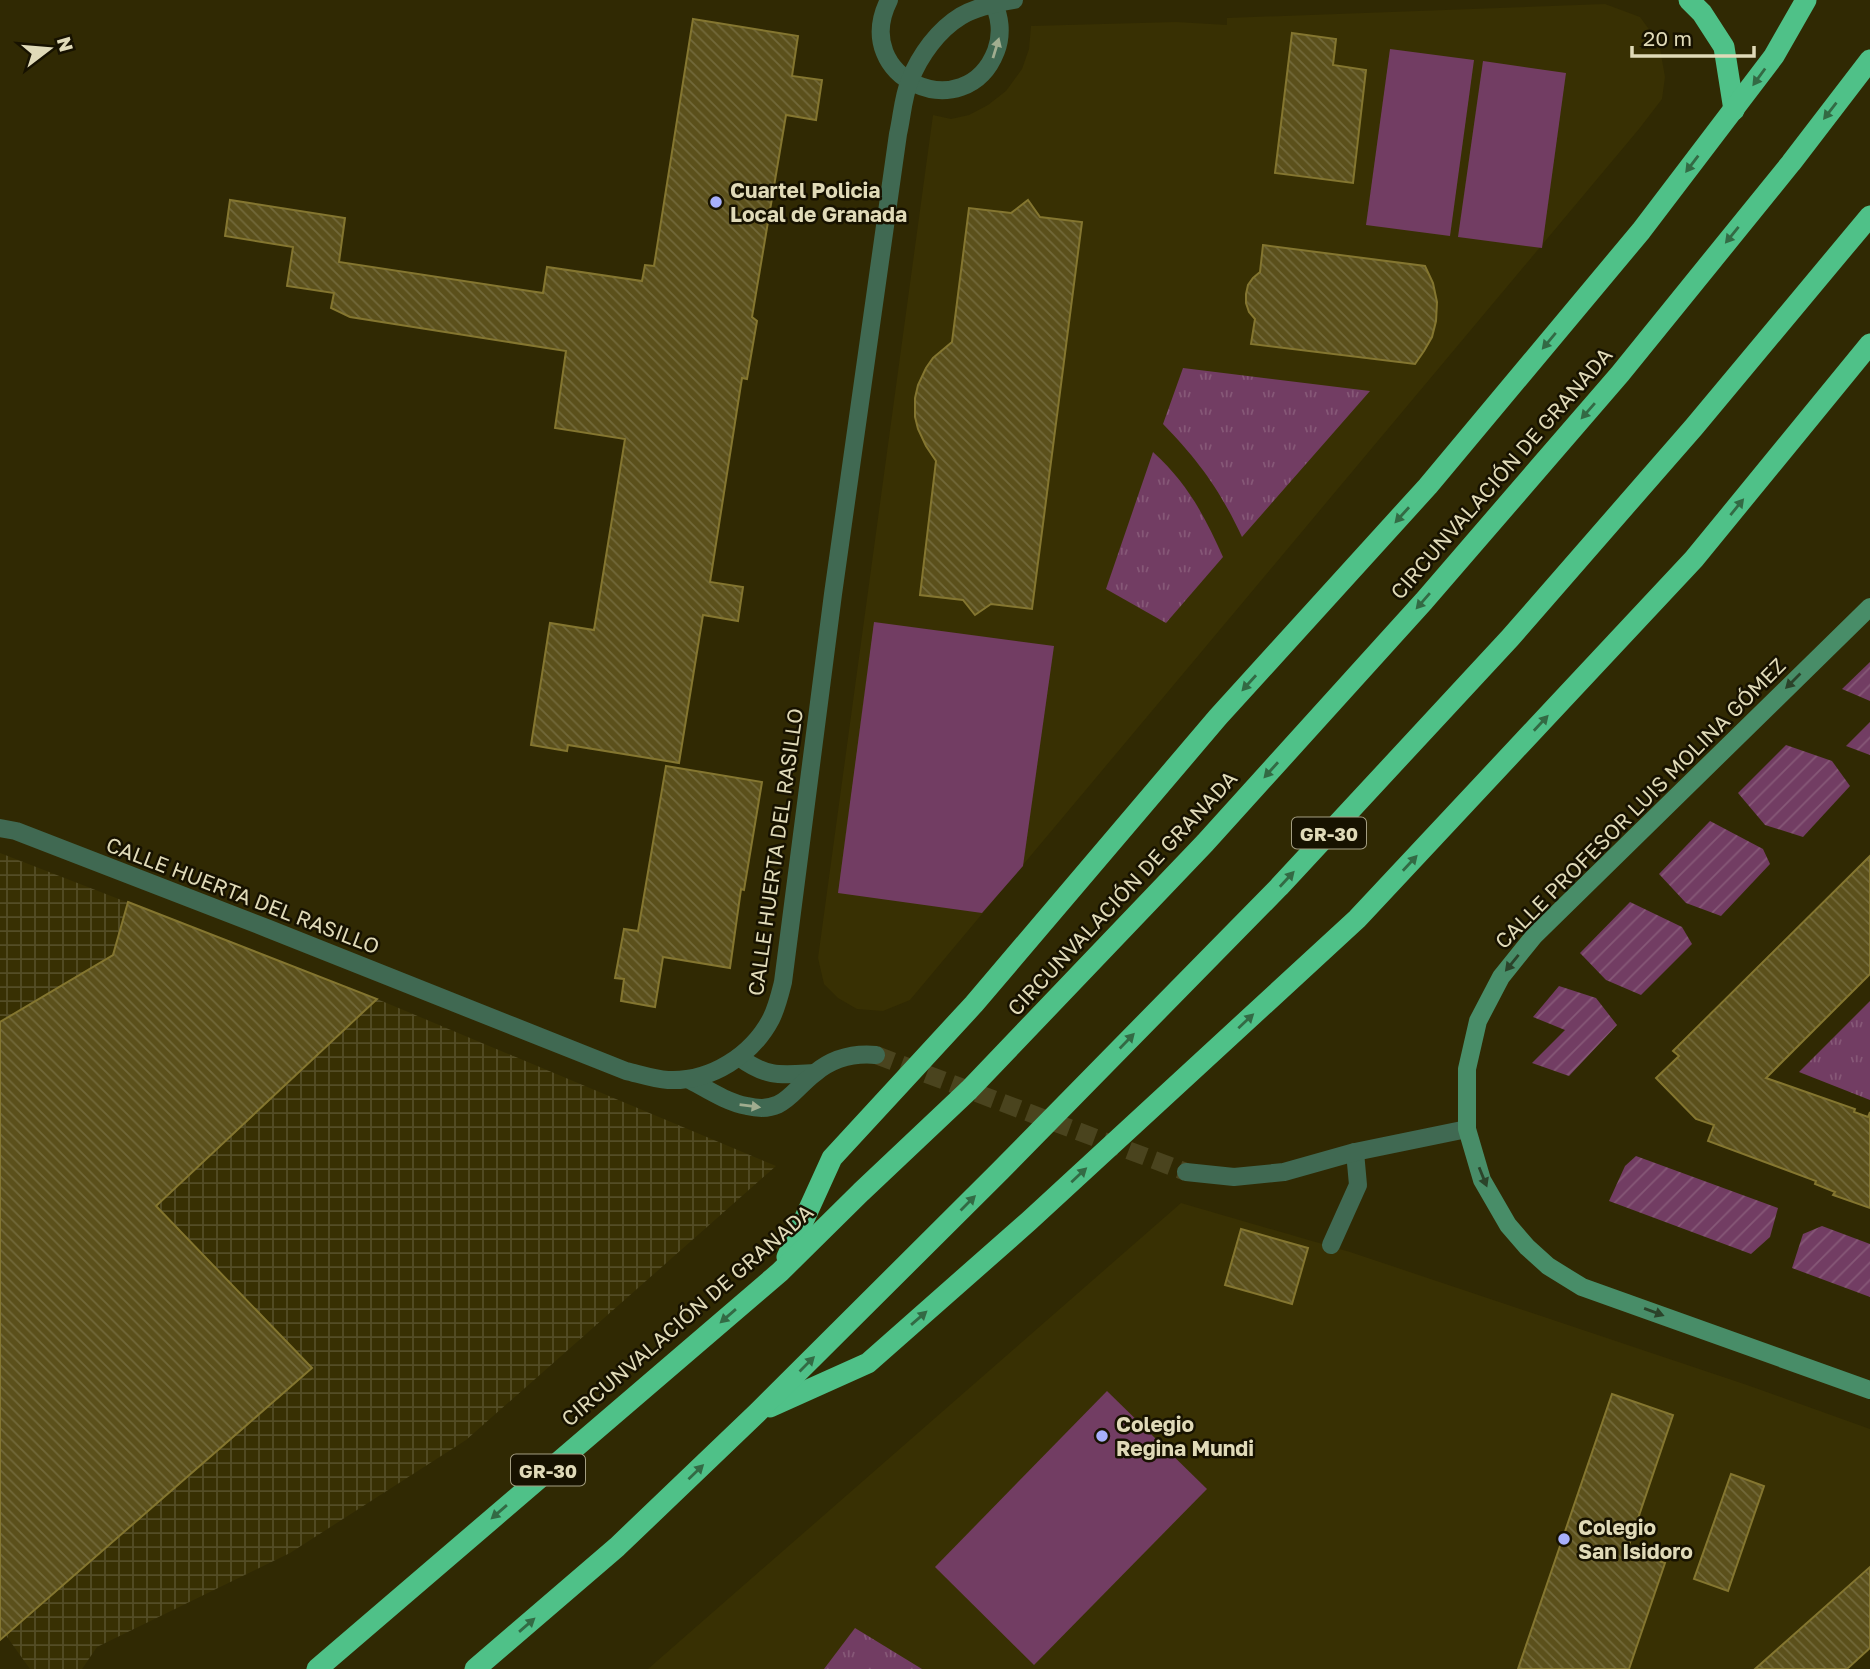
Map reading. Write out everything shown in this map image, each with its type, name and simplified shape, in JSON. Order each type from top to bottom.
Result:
[{"type":"highway","points":[[1689,0],[1702,13],[1724,47],[1734,110]]},
{"type":"highway","points":[[780,1272],[832,1158],[974,1004],[1218,717],[1428,486],[1641,231],[1774,56],[1806,0]]},
{"type":"highway","name":"CIRCUNVALACIÓN DE GRANADA","points":[[317,1669],[780,1272],[860,1192],[969,1090],[1205,843],[1424,601],[1620,374],[1791,163],[1870,60]]},
{"type":"highway","name":"GR-30","points":[[475,1669],[617,1547],[758,1412],[1279,887],[1510,638],[1694,428],[1868,219]]},
{"type":"highway","points":[[758,1412],[868,1363],[1029,1221],[1357,919],[1694,559],[1870,344]]},
{"type":"main road","name":"CALLE PROFESOR LUIS MOLINA GÓMEZ","points":[[1870,607],[1534,936],[1502,977],[1478,1021],[1467,1069],[1467,1129],[1482,1180],[1508,1225],[1548,1266],[1583,1287],[1870,1390]]},
{"type":"street","points":[[889,0],[883,11],[880,32],[884,52],[891,65],[909,81],[927,90],[965,86],[981,75],[993,60],[1000,42],[1000,26],[992,2]]},
{"type":"street","name":"CALLE HUERTA DEL RASILLO","points":[[0,828],[16,831],[243,919],[626,1071],[668,1080],[688,1079],[709,1073],[739,1057],[762,1034],[772,1017],[783,982],[898,134],[909,81],[940,33],[963,15],[992,2],[1014,0]]},
{"type":"street","points":[[688,1079],[733,1103],[750,1107],[773,1107],[787,1100],[814,1073],[843,1058],[876,1055]]},
{"type":"street","points":[[739,1057],[754,1069],[768,1074],[814,1073]]},
{"type":"street","points":[[1186,1172],[1234,1177],[1271,1173],[1467,1129]]},
{"type":"street","points":[[1331,1245],[1358,1185],[1355,1152]]},
{"type":"shaded area","points":[[1605,4],[1640,17],[1659,43],[1665,77],[1662,99],[1639,129],[910,1000],[883,1011],[857,1009],[838,998],[824,984],[818,958],[933,115],[951,119],[969,115],[1006,91],[1022,69],[1029,49],[1031,26],[1176,22],[1227,25],[1227,18]]},
{"type":"shaded area","points":[[0,853],[377,999],[776,1166],[466,1440],[290,1553],[97,1647],[82,1669],[30,1669],[0,1627]]},
{"type":"shaded area","points":[[1181,1203],[1350,1252],[1870,1429],[1870,1648],[1847,1669],[648,1669]]},
{"type":"green space","points":[[1390,49],[1474,60],[1450,236],[1366,225]]},
{"type":"green space","points":[[1483,61],[1566,73],[1542,248],[1458,237]]},
{"type":"green space","points":[[1183,368],[1370,391],[1242,537],[1208,477],[1163,424]]},
{"type":"green space","points":[[1153,452],[1176,476],[1194,501],[1223,557],[1166,623],[1106,589]]},
{"type":"green space","points":[[874,622],[1054,646],[1023,866],[982,913],[838,893]]},
{"type":"green space","points":[[1870,662],[1870,701],[1842,689]]},
{"type":"green space","points":[[1870,722],[1870,755],[1846,746]]},
{"type":"green space","points":[[1786,745],[1832,761],[1850,786],[1803,837],[1765,825],[1738,793]]},
{"type":"green space","points":[[1710,821],[1763,849],[1770,864],[1721,916],[1686,903],[1659,874]]},
{"type":"green space","points":[[1630,902],[1682,927],[1692,944],[1641,995],[1606,980],[1580,953]]},
{"type":"green space","points":[[1559,986],[1596,998],[1617,1025],[1569,1076],[1532,1063],[1565,1030],[1533,1017]]},
{"type":"green space","points":[[1870,1001],[1870,1100],[1799,1072]]},
{"type":"green space","points":[[1636,1156],[1778,1208],[1770,1237],[1751,1254],[1609,1201],[1625,1166]]},
{"type":"green space","points":[[1822,1226],[1870,1244],[1870,1297],[1792,1268],[1803,1234]]},
{"type":"green space","points":[[1107,1391],[1207,1489],[1034,1665],[935,1567]]},
{"type":"green space","points":[[855,1628],[922,1669],[824,1669]]},
{"type":"building","points":[[693,19],[798,36],[792,76],[822,80],[816,120],[786,115],[752,317],[757,321],[747,379],[742,378],[710,582],[743,587],[738,621],[703,615],[679,763],[568,745],[567,751],[531,745],[550,623],[594,630],[625,439],[555,428],[566,351],[350,317],[331,308],[334,293],[287,286],[293,247],[225,236],[230,200],[345,218],[339,262],[543,293],[547,267],[642,281],[645,265],[654,266]]},
{"type":"building","points":[[1292,33],[1336,39],[1333,65],[1366,70],[1353,183],[1275,173]]},
{"type":"building","points":[[1028,200],[1040,217],[1082,222],[1032,609],[991,604],[975,615],[963,600],[920,595],[936,461],[918,429],[915,398],[926,368],[933,358],[952,342],[969,208],[1011,213]]},
{"type":"building","points":[[1263,245],[1425,266],[1433,283],[1437,302],[1436,321],[1432,337],[1415,364],[1251,344],[1255,319],[1249,312],[1246,294],[1248,285],[1260,272]]},
{"type":"building","points":[[666,766],[762,782],[744,890],[741,889],[730,968],[663,957],[655,1007],[621,1001],[624,979],[615,978],[624,929],[638,931]]},
{"type":"building","points":[[1870,856],[1870,974],[1766,1078],[1855,1109],[1854,1112],[1868,1117],[1870,1112],[1870,1208],[1833,1195],[1835,1192],[1815,1184],[1816,1181],[1708,1141],[1714,1125],[1696,1119],[1656,1078],[1679,1056],[1673,1051]]},
{"type":"building","points":[[128,902],[377,999],[156,1206],[312,1368],[0,1640],[0,1022],[113,955]]},
{"type":"building","points":[[1241,1229],[1308,1248],[1292,1304],[1225,1285]]},
{"type":"building","points":[[1612,1394],[1673,1415],[1627,1551],[1665,1563],[1629,1669],[1518,1669]]},
{"type":"building","points":[[1731,1474],[1764,1486],[1728,1591],[1694,1579]]},
{"type":"building","points":[[1870,1567],[1870,1648],[1847,1669],[1755,1669]]},
{"type":"tunnel","points":[[876,1055],[1186,1172]]},
{"type":"place","name":"Cuartel Policia Local de Granada","points":[[716,202]]},
{"type":"place","name":"Colegio Regina Mundi","points":[[1102,1436]]},
{"type":"place","name":"Colegio San Isidoro","points":[[1564,1539]]}]
